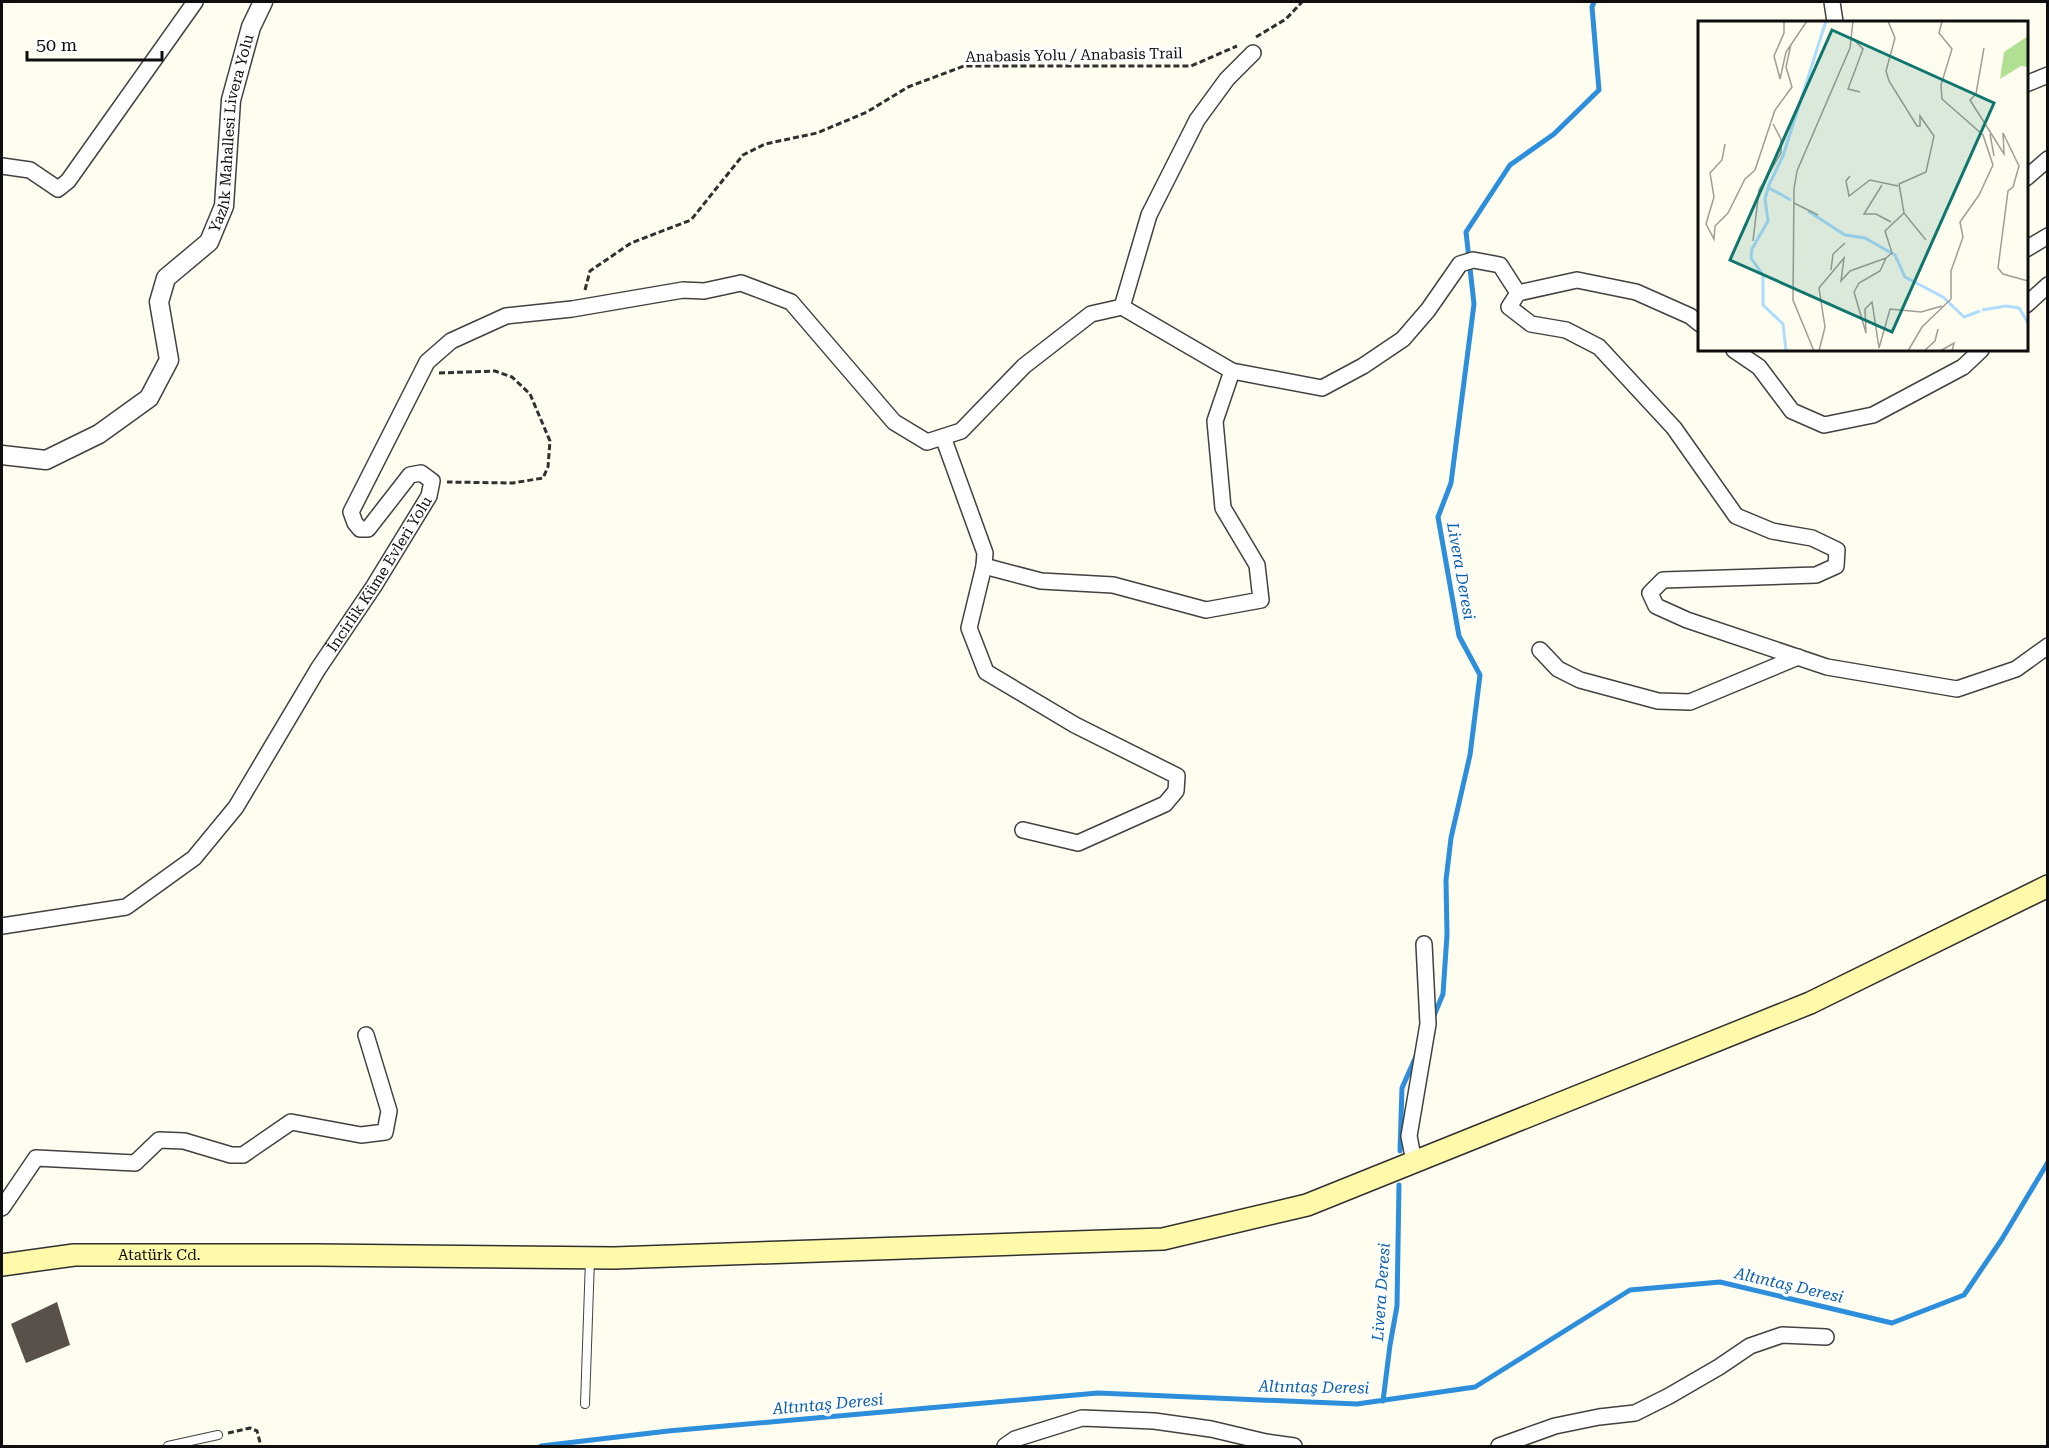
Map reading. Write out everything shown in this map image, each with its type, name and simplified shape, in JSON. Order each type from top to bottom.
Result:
[{"type":"main road","name":"Atatürk Cd.","points":[[2,1265],[74,1255],[590,1258],[1163,1239],[1307,1205],[1810,1003],[2048,886]]},
{"type":"street","points":[[2,166],[30,170],[58,189],[68,181],[195,2]]},
{"type":"street","name":"Yazlık Mahallesi Livera Yolu","points":[[2,455],[46,460],[99,434],[149,398],[169,360],[159,302],[166,278],[209,242],[224,207],[231,100],[251,27],[263,2]]},
{"type":"street","points":[[1832,2],[1835,21]]},
{"type":"street","points":[[1122,306],[1149,215],[1197,120],[1250,44]]},
{"type":"street","points":[[2028,83],[2048,75]]},
{"type":"street","points":[[2028,176],[2048,159]]},
{"type":"street","points":[[2028,248],[2048,236]]},
{"type":"street","points":[[1023,830],[1078,843],[1165,804],[1176,791],[1177,776],[1075,725],[986,672],[969,628],[985,553],[943,437],[961,431],[1024,366],[1091,314],[1122,306],[1232,371],[1322,388],[1363,366],[1403,339],[1428,310],[1460,264],[1469,260],[1500,265],[1518,293]]},
{"type":"street","points":[[1698,322],[1690,316],[1636,292],[1577,280],[1518,293],[1509,307],[1530,324],[1566,330],[1599,347],[1674,428],[1736,516],[1772,531],[1812,538],[1837,550],[1836,566],[1816,575],[1663,580],[1650,593],[1656,606],[1687,620],[1827,667],[1957,689],[2016,669],[2048,646]]},
{"type":"street","name":"İncirlik Küme Evleri Yolu","points":[[2,926],[126,907],[194,858],[236,807],[318,669],[374,586],[429,496],[432,481],[421,472],[410,475],[368,529],[360,529],[351,512],[427,362],[451,340],[506,316],[566,309],[682,290],[704,291],[741,283],[791,302],[894,422],[927,442],[943,437]]},
{"type":"street","points":[[2028,303],[2048,285]]},
{"type":"street","points":[[1735,351],[1759,367],[1792,411],[1824,425],[1874,415],[1963,367],[1980,351]]},
{"type":"street","points":[[984,566],[1041,581],[1113,585],[1206,610],[1261,600],[1257,565],[1223,508],[1215,421],[1232,371]]},
{"type":"street","points":[[1540,650],[1558,669],[1580,680],[1658,701],[1690,702],[1797,657]]},
{"type":"street","points":[[1414,1162],[1409,1136],[1428,1024],[1424,944]]},
{"type":"street","points":[[2,1208],[36,1158],[135,1163],[159,1140],[184,1141],[231,1155],[243,1155],[291,1122],[361,1135],[385,1132],[389,1111],[366,1035]]},
{"type":"street","points":[[1499,1446],[1555,1426],[1635,1413],[1719,1367],[1750,1346],[1782,1335],[1826,1336]]},
{"type":"street","points":[[1005,1446],[1015,1439],[1082,1418],[1154,1421],[1211,1429],[1294,1446]]},
{"type":"lane","points":[[585,1404],[590,1258]]},
{"type":"lane","points":[[168,1446],[218,1435]]},
{"type":"path","name":"Anabasis Yolu / Anabasis Trail","points":[[566,309],[585,291],[590,271],[631,243],[691,220],[743,155],[765,144],[817,134],[867,112],[908,87],[964,66],[1191,66],[1250,44],[1286,19],[1302,2]]},
{"type":"path","points":[[218,1435],[250,1428],[257,1431],[261,1446]]},
{"type":"building","points":[[57,1302],[70,1345],[26,1363],[11,1324]]},
{"type":"waterway","name":"Livera Deresi","points":[[1433,1018],[1443,994],[1447,935],[1446,880],[1451,838],[1470,755],[1480,675],[1459,636],[1438,517],[1451,483],[1474,304],[1466,232],[1510,165],[1554,134],[1599,90],[1592,7],[1594,2]]},
{"type":"waterway","name":"Livera Deresi","points":[[1400,1151],[1402,1088],[1417,1054]]},
{"type":"waterway","name":"Altıntaş Deresi","points":[[541,1446],[668,1431],[1098,1393],[1357,1404],[1475,1387],[1630,1290],[1720,1282],[1892,1323],[1964,1295],[2002,1239],[2048,1162]]},
{"type":"waterway","name":"Livera Deresi","points":[[1383,1401],[1397,1306],[1399,1185]]}]
